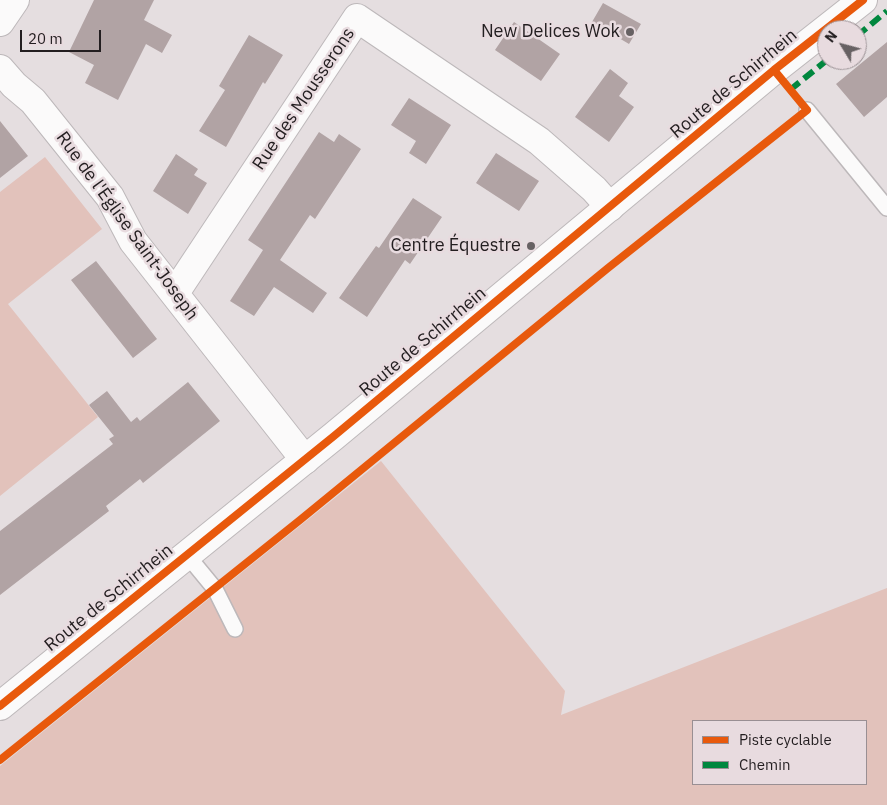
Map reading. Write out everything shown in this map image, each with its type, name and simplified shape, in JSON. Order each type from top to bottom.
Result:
[{"type":"street","points":[[0,22],[15,0]]},
{"type":"street","name":"Route de Schirrhein","points":[[0,706],[304,460],[774,70],[863,0]]},
{"type":"street","name":"Rue des Mousserons","points":[[174,293],[357,18],[539,141],[594,189],[610,207]]},
{"type":"street","name":"Rue de l'Église Saint-Joseph","points":[[0,69],[14,85],[33,101],[110,197],[133,241],[304,460]]},
{"type":"lane","points":[[807,110],[887,208]]},
{"type":"lane","points":[[187,555],[215,589],[235,629]]},
{"type":"shaded area","points":[[45,157],[102,229],[8,304],[98,417],[0,496],[0,192]]},
{"type":"shaded area","points":[[381,461],[565,691],[561,715],[887,588],[887,805],[0,805],[0,766]]},
{"type":"building","points":[[94,0],[154,0],[144,20],[172,35],[162,53],[146,44],[118,100],[85,83],[94,65],[69,52]]},
{"type":"building","points":[[603,3],[641,24],[629,44],[592,22]]},
{"type":"building","points":[[514,22],[560,54],[541,81],[495,50]]},
{"type":"building","points":[[249,35],[283,55],[265,84],[263,82],[226,147],[199,131],[225,90],[219,86]]},
{"type":"building","points":[[887,42],[887,97],[864,117],[836,84],[853,70],[867,70],[867,58]]},
{"type":"building","points":[[610,69],[628,83],[619,96],[634,107],[609,142],[575,117]]},
{"type":"building","points":[[409,98],[451,125],[426,164],[409,153],[416,141],[391,125]]},
{"type":"building","points":[[0,121],[28,156],[0,178]]},
{"type":"building","points":[[319,132],[334,142],[339,134],[361,149],[315,219],[310,215],[280,260],[327,293],[313,313],[274,287],[254,316],[230,301],[263,250],[248,240]]},
{"type":"building","points":[[496,153],[539,181],[519,211],[476,183]]},
{"type":"building","points":[[176,154],[198,169],[194,175],[207,183],[188,214],[153,191]]},
{"type":"building","points":[[413,198],[442,217],[410,264],[405,260],[367,317],[339,298],[376,246],[379,248]]},
{"type":"building","points":[[96,261],[157,339],[133,358],[71,280]]},
{"type":"building","points":[[188,382],[220,421],[143,483],[140,479],[106,506],[109,511],[0,595],[0,531],[113,444],[109,439],[114,436],[89,405],[107,391],[131,422],[137,417],[140,421]]},
{"type":"marked path","points":[[867,28],[887,11]]},
{"type":"marked path","points":[[790,90],[817,68]]},
{"type":"cycle path","points":[[0,706],[334,436],[774,70],[863,0]]},
{"type":"cycle path","points":[[0,760],[300,520],[608,268],[807,110],[774,70]]},
{"type":"place","name":"New Delices Wok","points":[[630,32]]},
{"type":"place","name":"Centre Équestre","points":[[531,246]]}]
